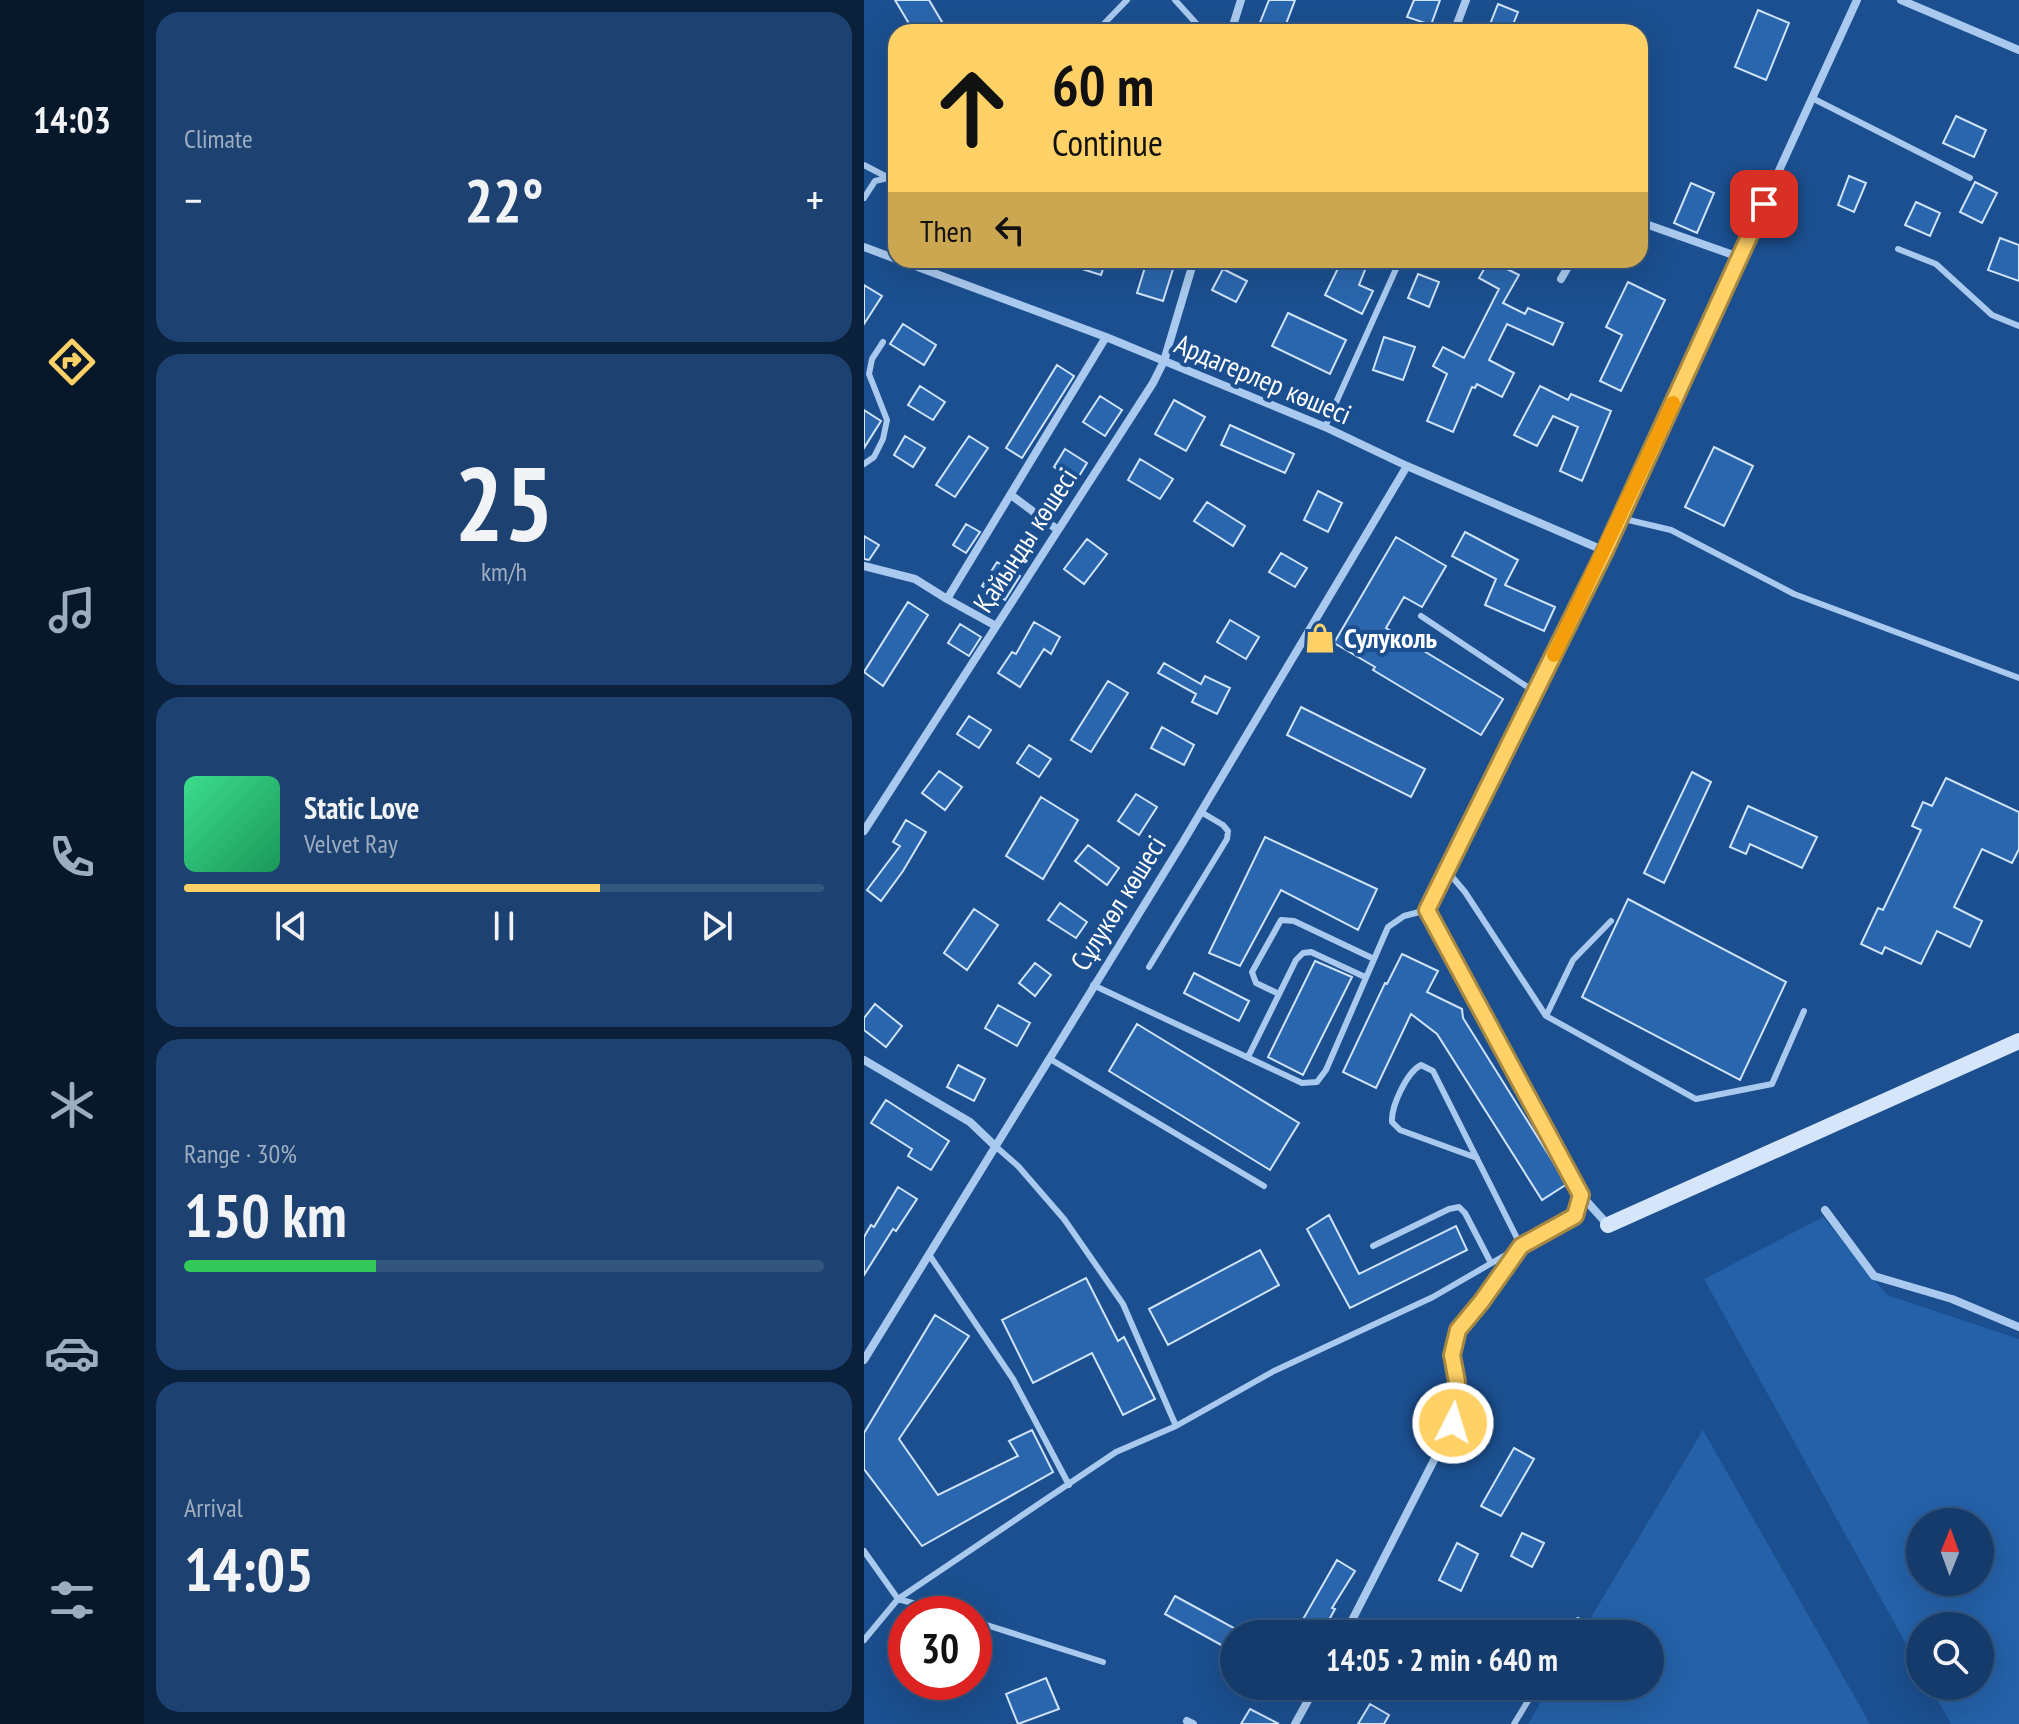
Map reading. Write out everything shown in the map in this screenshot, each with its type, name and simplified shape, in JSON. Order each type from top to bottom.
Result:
[{"type":"street","points":[[1234,24],[1241,0]]},
{"type":"street","points":[[1457,24],[1466,0]]},
{"type":"street","points":[[1857,0],[1605,551],[1427,910],[1581,1195],[1608,1225],[2019,1041]]},
{"type":"street","points":[[1901,0],[2019,50]]},
{"type":"street","points":[[1648,225],[1739,257]]},
{"type":"street","name":"Ардагерлер көшесі","points":[[864,247],[888,256]]},
{"type":"street","name":"Ардагерлер көшесі","points":[[919,268],[1106,337],[1325,427],[1407,466],[1605,551]]},
{"type":"street","name":"Қайыңды көшесі","points":[[864,831],[1164,361],[1192,268]]},
{"type":"street","points":[[1561,279],[1567,268]]},
{"type":"street","points":[[947,599],[1106,337]]},
{"type":"street","name":"Сұлукөл көшесі","points":[[864,1360],[1201,812],[1407,466]]},
{"type":"street","points":[[1011,495],[1058,530]]},
{"type":"street","points":[[864,566],[915,579],[996,626]]},
{"type":"street","points":[[864,1060],[970,1122],[994,1145]]},
{"type":"street","points":[[1352,1620],[1453,1423],[1457,1382],[1452,1355],[1458,1330],[1521,1246],[1575,1216],[1581,1195]]},
{"type":"street","points":[[1825,1210],[1874,1276],[1952,1299],[2019,1327]]},
{"type":"street","points":[[1295,1724],[1308,1700]]},
{"type":"lane","points":[[1104,24],[1127,0]]},
{"type":"lane","points":[[1175,0],[1197,24]]},
{"type":"lane","points":[[1812,98],[1970,178]]},
{"type":"lane","points":[[864,165],[887,177]]},
{"type":"lane","points":[[864,198],[875,181],[887,177]]},
{"type":"lane","points":[[1898,249],[1936,264],[1992,315],[2019,326]]},
{"type":"lane","points":[[1325,427],[1396,268]]},
{"type":"lane","points":[[864,464],[874,457],[883,439],[887,420],[869,374],[872,359],[883,342]]},
{"type":"lane","points":[[1620,518],[1671,530],[1794,594],[2019,678]]},
{"type":"lane","points":[[1421,616],[1535,692]]},
{"type":"lane","points":[[1149,967],[1227,839],[1228,831],[1223,825],[1201,812]]},
{"type":"lane","points":[[1448,872],[1465,892],[1546,1016],[1696,1099],[1772,1084],[1804,1011]]},
{"type":"lane","points":[[1093,985],[1302,1083],[1317,1082],[1326,1070],[1388,927],[1404,916],[1427,910]]},
{"type":"lane","points":[[1279,994],[1256,983],[1252,972],[1281,920],[1294,921],[1372,958]]},
{"type":"lane","points":[[1546,1016],[1573,960],[1611,921]]},
{"type":"lane","points":[[1248,1057],[1296,960],[1303,953],[1311,952],[1365,977]]},
{"type":"lane","points":[[1050,1059],[1264,1186]]},
{"type":"lane","points":[[902,1596],[1116,1452],[1176,1426],[1274,1371],[1433,1297],[1521,1246],[1477,1158],[1433,1071],[1421,1065],[1413,1069],[1391,1113],[1392,1122],[1400,1130],[1477,1158]]},
{"type":"lane","points":[[994,1145],[1018,1166],[1064,1219],[1123,1304],[1176,1426]]},
{"type":"lane","points":[[1373,1246],[1459,1207],[1491,1263]]},
{"type":"lane","points":[[930,1256],[1013,1379],[1069,1485]]},
{"type":"lane","points":[[864,1551],[896,1596]]},
{"type":"lane","points":[[864,1640],[888,1611]]},
{"type":"lane","points":[[992,1627],[1103,1662]]},
{"type":"lane","points":[[1514,1724],[1529,1700]]},
{"type":"shaded area","points":[[1823,1217],[1887,1295],[2019,1339],[2019,1724],[1951,1724],[1938,1700],[1994,1700],[1994,1612],[1906,1612],[1906,1644],[1704,1279]]},
{"type":"shaded area","points":[[1703,1430],[1870,1724],[1528,1724],[1542,1700],[1664,1700],[1664,1620],[1589,1620]]},
{"type":"building","points":[[895,0],[929,0],[943,24],[909,24]]},
{"type":"building","points":[[1269,0],[1295,0],[1286,24],[1259,24]]},
{"type":"building","points":[[1414,0],[1440,0],[1431,24],[1407,17]]},
{"type":"building","points":[[1498,4],[1518,12],[1513,24],[1490,24]]},
{"type":"building","points":[[1758,10],[1789,23],[1766,80],[1735,67]]},
{"type":"building","points":[[1956,116],[1986,130],[1974,157],[1943,143]]},
{"type":"building","points":[[1849,176],[1866,183],[1854,212],[1838,205]]},
{"type":"building","points":[[1975,182],[1997,193],[1982,223],[1960,212]]},
{"type":"building","points":[[1691,183],[1714,193],[1697,233],[1674,223]]},
{"type":"building","points":[[1916,202],[1940,213],[1930,236],[1905,225]]},
{"type":"building","points":[[2000,238],[2019,245],[2019,281],[1988,270]]},
{"type":"building","points":[[1079,268],[1103,268],[1101,275]]},
{"type":"building","points":[[1145,268],[1173,269],[1163,301],[1137,293]]},
{"type":"building","points":[[1338,268],[1366,268],[1359,285],[1373,291],[1362,314],[1325,295]]},
{"type":"building","points":[[1485,268],[1505,268],[1519,275],[1503,303],[1525,314],[1528,308],[1563,323],[1553,345],[1507,324],[1489,360],[1514,373],[1502,397],[1477,384],[1475,388],[1472,387],[1453,432],[1427,421],[1447,374],[1433,366],[1443,347],[1464,358],[1499,289],[1479,278]]},
{"type":"building","points":[[1223,269],[1247,281],[1236,302],[1212,290]]},
{"type":"building","points":[[1418,274],[1439,282],[1429,307],[1408,298]]},
{"type":"building","points":[[1628,282],[1665,300],[1621,391],[1600,381],[1622,335],[1606,327]]},
{"type":"building","points":[[864,285],[882,296],[864,324]]},
{"type":"building","points":[[1288,313],[1346,340],[1330,374],[1272,346]]},
{"type":"building","points":[[903,324],[936,345],[924,365],[890,344]]},
{"type":"building","points":[[1384,337],[1415,347],[1403,380],[1373,370]]},
{"type":"building","points":[[1057,365],[1074,376],[1022,458],[1006,448]]},
{"type":"building","points":[[920,386],[945,402],[933,420],[908,405]]},
{"type":"building","points":[[1540,386],[1568,400],[1571,394],[1611,411],[1582,481],[1560,471],[1578,427],[1553,416],[1537,446],[1514,435]]},
{"type":"building","points":[[1100,396],[1122,410],[1105,436],[1083,422]]},
{"type":"building","points":[[1174,400],[1205,417],[1186,451],[1155,434]]},
{"type":"building","points":[[864,410],[881,421],[864,448]]},
{"type":"building","points":[[1230,425],[1294,454],[1285,473],[1221,445]]},
{"type":"building","points":[[905,436],[925,448],[913,467],[894,455]]},
{"type":"building","points":[[969,436],[988,448],[955,497],[936,485]]},
{"type":"building","points":[[1714,447],[1753,466],[1724,526],[1685,507]]},
{"type":"building","points":[[1065,449],[1087,463],[1076,481],[1054,467]]},
{"type":"building","points":[[1140,459],[1173,479],[1160,499],[1128,480]]},
{"type":"building","points":[[1318,491],[1342,503],[1328,532],[1304,520]]},
{"type":"building","points":[[1207,502],[1245,526],[1233,546],[1194,521]]},
{"type":"building","points":[[966,524],[980,532],[966,553],[953,545]]},
{"type":"building","points":[[1465,532],[1518,560],[1505,585],[1555,607],[1544,631],[1485,605],[1496,579],[1452,556]]},
{"type":"building","points":[[864,536],[879,545],[869,560],[864,559]]},
{"type":"building","points":[[1396,537],[1446,566],[1422,607],[1404,597],[1386,628],[1503,699],[1481,735],[1334,643]]},
{"type":"building","points":[[1087,539],[1107,554],[1084,584],[1064,569]]},
{"type":"building","points":[[1281,553],[1307,568],[1295,587],[1269,572]]},
{"type":"building","points":[[997,562],[1020,576],[1005,600],[982,586]]},
{"type":"building","points":[[908,602],[928,615],[883,686],[864,672]]},
{"type":"building","points":[[1230,620],[1259,637],[1246,659],[1217,642]]},
{"type":"building","points":[[1034,622],[1060,637],[1051,654],[1044,649],[1020,687],[998,673],[1012,652],[1016,654]]},
{"type":"building","points":[[960,624],[981,637],[969,656],[948,643]]},
{"type":"building","points":[[1164,663],[1201,684],[1205,676],[1230,688],[1217,714],[1192,702],[1196,694],[1158,673]]},
{"type":"building","points":[[1108,681],[1128,693],[1091,752],[1071,740]]},
{"type":"building","points":[[1301,707],[1425,769],[1411,797],[1287,735]]},
{"type":"building","points":[[969,716],[991,730],[979,748],[957,734]]},
{"type":"building","points":[[1162,727],[1194,745],[1184,765],[1151,748]]},
{"type":"building","points":[[1029,745],[1051,759],[1039,777],[1017,763]]},
{"type":"building","points":[[939,771],[962,787],[945,810],[922,793]]},
{"type":"building","points":[[1692,772],[1711,782],[1664,883],[1644,873]]},
{"type":"building","points":[[1946,778],[2019,812],[2019,849],[2012,863],[1982,849],[1954,907],[1982,921],[1970,947],[1937,931],[1921,964],[1885,947],[1882,954],[1861,944],[1878,908],[1883,910],[1921,830],[1912,826],[1923,802],[1932,806]]},
{"type":"building","points":[[1136,794],[1157,807],[1139,835],[1118,821]]},
{"type":"building","points":[[1041,797],[1078,820],[1043,879],[1006,856]]},
{"type":"building","points":[[1748,806],[1817,837],[1802,868],[1750,844],[1746,854],[1730,847]]},
{"type":"building","points":[[906,820],[926,832],[881,901],[867,890],[900,846],[893,842]]},
{"type":"building","points":[[1265,837],[1377,889],[1358,930],[1281,890],[1240,966],[1209,953]]},
{"type":"building","points":[[1088,845],[1119,868],[1107,885],[1075,861]]},
{"type":"building","points":[[1628,899],[1786,982],[1740,1080],[1582,997]]},
{"type":"building","points":[[1060,903],[1087,922],[1076,938],[1048,920]]},
{"type":"building","points":[[974,909],[998,925],[967,970],[944,953]]},
{"type":"building","points":[[1402,954],[1438,971],[1427,992],[1462,1009],[1463,1018],[1567,1184],[1542,1200],[1437,1034],[1411,1014],[1376,1088],[1343,1072]]},
{"type":"building","points":[[1315,961],[1352,977],[1303,1075],[1268,1057]]},
{"type":"building","points":[[1035,963],[1051,975],[1035,996],[1019,983]]},
{"type":"building","points":[[1194,973],[1249,1001],[1239,1021],[1184,993]]},
{"type":"building","points":[[875,1004],[902,1026],[886,1047],[864,1030],[864,1018]]},
{"type":"building","points":[[998,1005],[1030,1023],[1017,1046],[985,1028]]},
{"type":"building","points":[[1137,1024],[1299,1123],[1270,1170],[1109,1071]]},
{"type":"building","points":[[958,1065],[985,1079],[974,1101],[947,1087]]},
{"type":"building","points":[[886,1100],[949,1141],[931,1170],[908,1156],[912,1149],[871,1123]]},
{"type":"building","points":[[898,1187],[917,1199],[896,1231],[893,1229],[864,1275],[864,1237],[871,1225],[874,1227]]},
{"type":"building","points":[[1329,1215],[1359,1274],[1456,1226],[1467,1250],[1350,1308],[1307,1229]]},
{"type":"building","points":[[1260,1250],[1279,1285],[1168,1345],[1149,1309]]},
{"type":"building","points":[[1086,1278],[1118,1341],[1124,1337],[1155,1399],[1123,1415],[1092,1353],[1033,1383],[1002,1320]]},
{"type":"building","points":[[935,1315],[969,1336],[899,1439],[938,1495],[1018,1456],[1009,1441],[1032,1430],[1053,1472],[922,1546],[864,1469],[864,1433]]},
{"type":"building","points":[[1514,1448],[1534,1459],[1501,1516],[1481,1506]]},
{"type":"building","points":[[1522,1533],[1544,1543],[1532,1567],[1511,1556]]},
{"type":"building","points":[[1457,1543],[1478,1554],[1461,1591],[1439,1580]]},
{"type":"building","points":[[1337,1560],[1355,1571],[1332,1608],[1335,1609],[1329,1620],[1303,1620]]},
{"type":"building","points":[[1175,1596],[1220,1620],[1220,1644],[1165,1614]]},
{"type":"building","points":[[1046,1678],[1059,1709],[1018,1724],[1006,1694]]},
{"type":"building","points":[[1370,1704],[1389,1715],[1384,1724],[1358,1724]]},
{"type":"building","points":[[1250,1709],[1279,1724],[1241,1724]]},
{"type":"slow traffic","points":[[1554,655],[1673,403]]},
{"type":"place","name":"Сулуколь","points":[[1320,638]]},
{"type":"route","points":[[1453,1423],[1457,1382],[1452,1355],[1458,1330],[1521,1246],[1575,1216],[1581,1195],[1427,910],[1605,551],[1764,204]]}]
